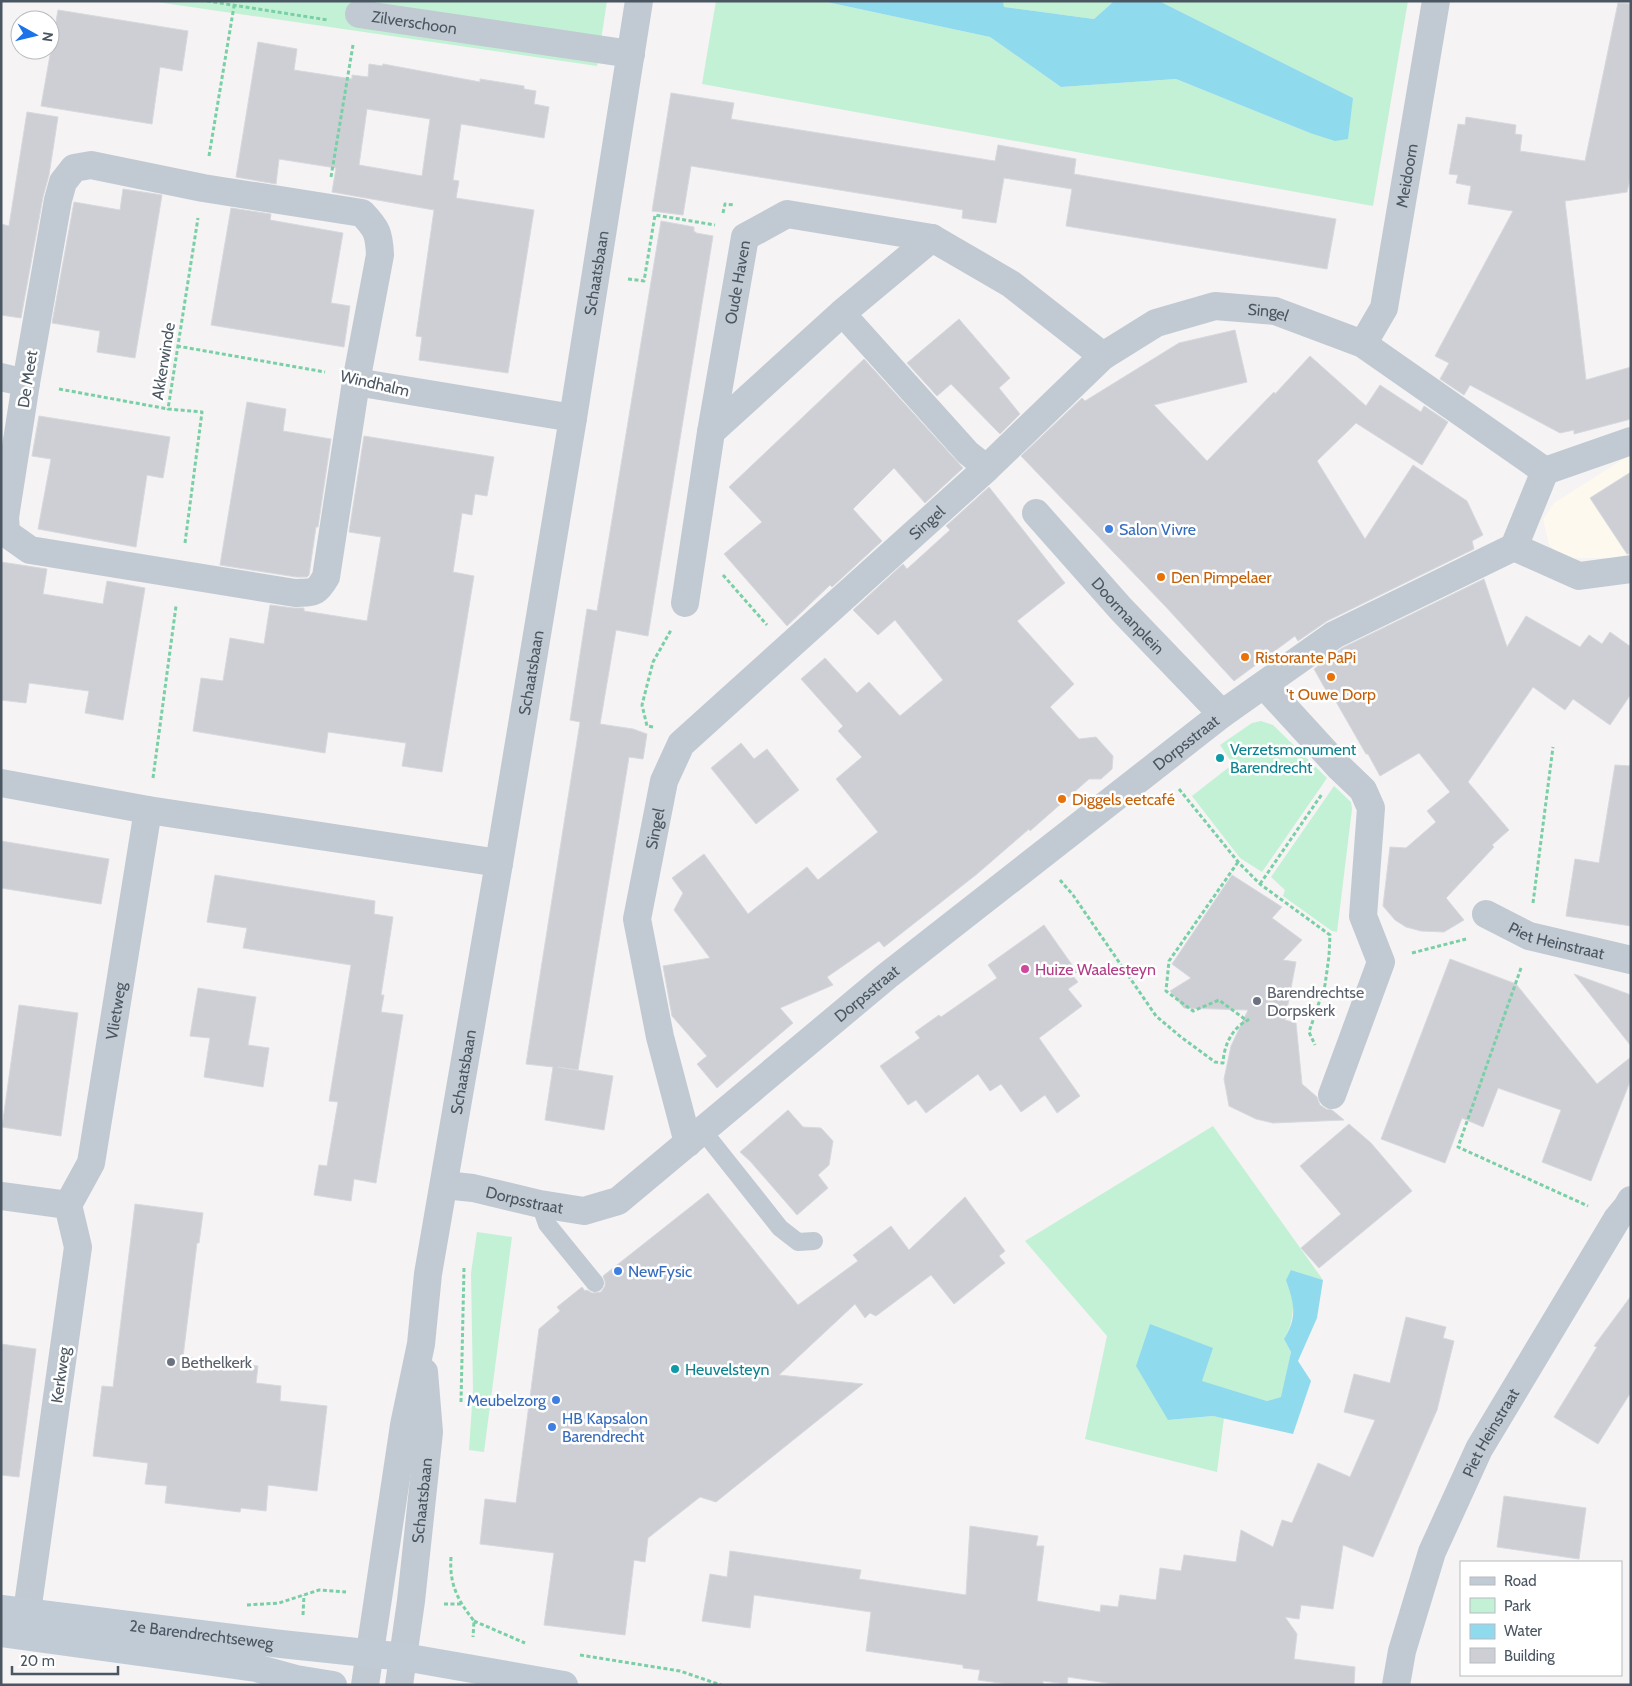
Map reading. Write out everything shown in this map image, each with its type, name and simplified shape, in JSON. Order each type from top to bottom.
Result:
[{"type":"main road","name":"2e Barendrechtseweg","points":[[14,1611],[404,1657],[564,1685]]},
{"type":"main road","name":"2e Barendrechtseweg","points":[[1,1633],[256,1668],[296,1679],[333,1685]]},
{"type":"street","name":"Schaatsbaan","points":[[365,1685],[404,1425],[421,1344],[428,1274],[499,863],[640,1]]},
{"type":"street","name":"Meidoorn","points":[[1363,344],[1384,308],[1436,1]]},
{"type":"street","name":"Zilverschoon","points":[[358,19],[631,54]]},
{"type":"street","name":"De Meet","points":[[91,165],[203,188],[326,208],[362,213],[379,235],[380,255],[356,382],[326,577],[320,588],[312,592],[295,593],[30,550],[6,533],[5,516],[14,380],[62,182],[74,168],[91,165]]},
{"type":"street","name":"Oude Haven","points":[[686,603],[711,432],[745,236],[787,214],[932,238],[1011,284],[1102,356]]},
{"type":"street","points":[[711,432],[842,313],[932,238]]},
{"type":"street","name":"Singel","points":[[696,1137],[660,1037],[638,919],[664,781],[681,744],[987,468],[1102,356],[1156,323],[1215,306],[1275,311],[1363,344],[1545,471]]},
{"type":"street","points":[[842,313],[968,453],[987,468]]},
{"type":"street","name":"Windhalm","points":[[356,382],[573,418]]},
{"type":"street","points":[[1631,441],[1545,471],[1514,547],[1579,576],[1631,569]]},
{"type":"street","name":"Doormanplein","points":[[1036,513],[1121,609],[1222,714]]},
{"type":"street","name":"Dorpsstraat","points":[[444,1185],[473,1188],[540,1204],[584,1211],[618,1201],[888,976],[1222,714],[1334,635],[1514,547]]},
{"type":"street","points":[[1264,685],[1340,768],[1364,790],[1371,808],[1363,916],[1381,962],[1332,1095]]},
{"type":"street","points":[[1,783],[148,810],[499,863]]},
{"type":"street","name":"Vlietweg","points":[[68,1205],[91,1163],[148,810]]},
{"type":"street","name":"Piet Heinstraat","points":[[1486,914],[1529,936],[1631,960]]},
{"type":"street","points":[[1,1196],[68,1205]]},
{"type":"street","name":"Kerkweg","points":[[14,1611],[78,1247],[68,1205]]},
{"type":"street","name":"Piet Heinstraat","points":[[1396,1685],[1402,1651],[1432,1552],[1479,1449],[1624,1210]]},
{"type":"street","name":"Schaatsbaan","points":[[399,1685],[404,1657],[429,1432],[421,1344]]},
{"type":"lane","points":[[696,1137],[780,1228],[798,1242],[814,1242]]},
{"type":"lane","points":[[540,1204],[547,1224],[595,1283]]},
{"type":"path","name":"Zilverschoon","points":[[207,1],[234,6],[358,19]]},
{"type":"path","name":"Akkerwinde","points":[[148,810],[202,412],[168,409],[234,6]]},
{"type":"path","points":[[326,208],[358,19]]},
{"type":"path","points":[[620,278],[644,281],[655,215]]},
{"type":"path","name":"Windhalm","points":[[178,346],[341,375],[356,382]]},
{"type":"path","points":[[14,380],[168,409]]},
{"type":"path","points":[[690,567],[719,571],[759,617]]},
{"type":"path","points":[[647,726],[642,705],[653,662],[686,603]]},
{"type":"path","points":[[1553,747],[1529,936],[1520,974],[1458,1147],[1624,1210]]},
{"type":"path","points":[[1157,764],[1238,862],[1260,884],[1330,935],[1325,985],[1309,1032],[1316,1047]]},
{"type":"path","points":[[1260,884],[1340,768]]},
{"type":"path","points":[[1039,857],[1073,895],[1156,1016],[1180,1038],[1215,1062],[1223,1063],[1224,1052],[1229,1038],[1243,1022],[1248,1020],[1219,1000],[1193,1011],[1166,991],[1168,961],[1238,862]]},
{"type":"path","points":[[1381,962],[1467,938]]},
{"type":"path","points":[[461,1604],[474,1621],[527,1644]]},
{"type":"path","points":[[574,1654],[680,1671],[721,1685]]},
{"type":"shaded area","points":[[1631,454],[1631,558],[1570,558],[1555,551],[1549,545],[1543,519],[1554,503]]},
{"type":"green space","points":[[150,1],[607,1],[597,66]]},
{"type":"green space","points":[[716,1],[822,1],[990,37],[1061,87],[1176,79],[1310,133],[1353,98],[1159,1],[1408,1],[1373,206],[702,84]]},
{"type":"green space","points":[[1003,1],[1114,1],[1094,19],[1004,7]]},
{"type":"green space","points":[[1261,721],[1273,725],[1327,778],[1262,872],[1240,858],[1192,796],[1233,764],[1220,745],[1252,723]]},
{"type":"green space","points":[[1334,786],[1351,802],[1352,809],[1337,932],[1332,931],[1283,896],[1285,890],[1271,877]]},
{"type":"green space","points":[[1213,1126],[1323,1280],[1291,1270],[1292,1314],[1291,1323],[1284,1339],[1291,1352],[1282,1397],[1267,1401],[1201,1381],[1168,1420],[1213,1416],[1224,1418],[1217,1472],[1085,1439],[1107,1336],[1025,1241]]},
{"type":"green space","points":[[477,1232],[512,1237],[484,1452],[469,1450],[473,1390],[471,1273]]},
{"type":"water","points":[[822,1],[1003,1],[1004,7],[1094,19],[1114,1],[1159,1],[1353,98],[1348,139],[1335,141],[1310,133],[1176,79],[1061,87],[990,37]]},
{"type":"water","points":[[1291,1270],[1323,1280],[1317,1318],[1298,1361],[1311,1381],[1293,1434],[1213,1416],[1168,1420],[1136,1366],[1150,1324],[1213,1348],[1202,1381],[1267,1401],[1281,1397],[1291,1352],[1284,1339],[1293,1317],[1293,1303],[1286,1280]]},
{"type":"building","points":[[1618,3],[1631,4],[1631,175],[1627,192],[1565,201],[1586,380],[1631,367],[1631,419],[1574,434],[1574,430],[1560,433],[1470,385],[1464,395],[1440,379],[1449,363],[1435,356],[1513,211],[1468,204],[1471,186],[1456,183],[1458,175],[1449,174],[1458,124],[1465,125],[1466,117],[1516,125],[1515,134],[1522,135],[1520,151],[1585,161]]},
{"type":"building","points":[[60,10],[188,31],[182,71],[160,67],[152,124],[41,106],[49,60],[60,60]]},
{"type":"building","points":[[258,42],[297,49],[294,70],[352,79],[352,75],[368,77],[369,64],[382,66],[383,64],[480,82],[480,79],[524,86],[524,89],[536,91],[534,104],[549,107],[544,138],[461,124],[453,180],[459,181],[456,198],[534,210],[508,373],[419,360],[422,337],[416,336],[434,210],[332,192],[336,168],[279,159],[276,184],[236,177]],"holes":[[[367,109],[430,119],[422,176],[359,165]]]},
{"type":"building","points":[[671,93],[734,103],[731,119],[995,161],[998,145],[1076,159],[1074,174],[1336,219],[1327,269],[1066,226],[1072,189],[1004,178],[996,223],[962,218],[963,210],[691,166],[683,215],[652,211]]},
{"type":"building","points":[[27,112],[58,117],[49,175],[43,197],[21,318],[1,315],[1,224],[9,226]]},
{"type":"building","points":[[123,189],[162,195],[135,358],[97,352],[100,331],[52,323],[74,202],[120,210]]},
{"type":"building","points":[[231,208],[271,214],[270,220],[343,233],[331,303],[350,306],[344,347],[211,325]]},
{"type":"building","points":[[661,221],[694,227],[694,232],[696,233],[713,236],[648,636],[616,630],[600,724],[633,729],[647,734],[643,759],[629,757],[578,1070],[558,1067],[613,1076],[604,1130],[545,1120],[553,1067],[526,1064],[580,722],[570,720],[587,609],[597,611]]},
{"type":"building","points":[[959,319],[1010,378],[999,388],[1020,414],[1000,434],[951,384],[937,396],[907,363]]},
{"type":"building","points":[[1235,330],[1247,382],[1154,405],[1207,461],[1274,392],[1275,394],[1310,356],[1366,406],[1380,385],[1421,412],[1424,406],[1448,422],[1422,465],[1356,423],[1317,461],[1365,539],[1413,465],[1467,501],[1483,535],[1472,541],[1474,549],[1327,621],[1298,641],[1295,636],[1234,681],[1021,456],[1082,398],[1085,401],[1179,343]]},
{"type":"building","points":[[864,359],[963,468],[925,503],[894,468],[853,509],[882,541],[832,587],[830,585],[787,626],[724,554],[762,522],[729,487]]},
{"type":"building","points":[[247,402],[286,409],[283,431],[331,439],[318,527],[316,527],[309,575],[307,577],[296,577],[220,565]]},
{"type":"building","points":[[39,416],[170,437],[163,478],[147,475],[136,547],[38,529],[51,459],[32,456]]},
{"type":"building","points":[[364,436],[494,457],[487,496],[475,494],[472,515],[462,513],[453,572],[474,576],[442,772],[402,766],[406,743],[328,732],[325,753],[193,731],[201,678],[223,681],[230,638],[264,644],[270,605],[304,608],[304,611],[367,621],[381,537],[349,532]]},
{"type":"building","points":[[1631,472],[1631,554],[1627,554],[1590,498]]},
{"type":"building","points":[[989,487],[1065,583],[1017,621],[1074,684],[1050,707],[1079,739],[1096,737],[1113,756],[1112,769],[1101,779],[1089,779],[1030,831],[1029,829],[977,874],[884,947],[879,941],[827,977],[833,985],[780,1008],[793,1023],[717,1088],[697,1064],[707,1056],[672,1016],[663,966],[710,958],[674,910],[683,893],[672,878],[704,854],[748,914],[807,867],[818,880],[878,832],[836,779],[862,757],[838,731],[843,726],[801,679],[825,658],[857,693],[869,682],[900,716],[943,680],[895,620],[878,635],[853,610],[903,564],[907,569],[950,530],[946,526]]},
{"type":"building","points":[[1,562],[47,569],[43,594],[103,604],[107,581],[145,588],[123,720],[85,713],[89,691],[29,683],[26,703],[1,700]]},
{"type":"building","points":[[1484,579],[1507,647],[1526,616],[1580,647],[1589,635],[1602,644],[1610,632],[1631,647],[1631,694],[1610,725],[1573,699],[1565,710],[1533,687],[1468,782],[1509,830],[1492,845],[1494,847],[1446,898],[1464,920],[1444,932],[1421,931],[1406,927],[1395,920],[1383,906],[1390,847],[1406,848],[1436,822],[1427,811],[1450,792],[1419,753],[1380,776],[1335,700],[1332,701],[1314,669],[1342,648]]},
{"type":"building","points":[[741,743],[754,759],[767,749],[799,790],[756,824],[711,768]]},
{"type":"building","points":[[1615,765],[1631,766],[1631,926],[1566,916],[1575,859],[1599,863]]},
{"type":"building","points":[[1,841],[109,859],[101,904],[1,888]]},
{"type":"building","points":[[215,875],[375,901],[374,914],[393,917],[381,995],[384,995],[381,1012],[403,1015],[376,1183],[354,1179],[351,1201],[314,1195],[319,1165],[327,1166],[338,1102],[329,1101],[351,965],[243,948],[247,928],[207,922]]},
{"type":"building","name":"Barendrechtse Dorpskerk","points":[[1232,875],[1282,907],[1272,918],[1302,940],[1283,960],[1296,962],[1285,1020],[1296,1023],[1302,1084],[1317,1097],[1320,1105],[1332,1110],[1344,1120],[1273,1123],[1256,1119],[1229,1106],[1224,1079],[1231,1046],[1248,1010],[1184,1008],[1170,991],[1191,978],[1172,964]]},
{"type":"building","points":[[1044,925],[1077,972],[1072,975],[1078,982],[1068,989],[1082,1006],[1039,1038],[1080,1096],[1057,1113],[1045,1095],[1021,1112],[1001,1084],[990,1091],[978,1074],[926,1113],[916,1100],[908,1105],[880,1066],[920,1038],[915,1032],[939,1015],[941,1017],[997,978],[988,965]]},
{"type":"building","points":[[1450,959],[1516,984],[1597,1084],[1631,1057],[1631,1079],[1591,1181],[1542,1162],[1561,1110],[1498,1088],[1483,1127],[1462,1118],[1445,1163],[1381,1139]]},
{"type":"building","points":[[1574,974],[1631,995],[1631,1046]]},
{"type":"building","points":[[198,988],[256,997],[248,1045],[269,1048],[263,1087],[204,1077],[210,1038],[190,1036]]},
{"type":"building","points":[[19,1005],[78,1013],[61,1136],[2,1127]]},
{"type":"building","points":[[788,1110],[803,1127],[821,1128],[833,1141],[829,1165],[818,1175],[828,1188],[797,1215],[740,1152]]},
{"type":"building","points":[[1349,1124],[1371,1143],[1412,1191],[1319,1268],[1301,1248],[1341,1214],[1300,1166]]},
{"type":"building","name":"Heuvelsteyn","points":[[708,1193],[798,1305],[858,1261],[853,1255],[891,1226],[909,1250],[965,1197],[1005,1251],[999,1256],[1005,1263],[954,1304],[931,1275],[876,1316],[870,1313],[865,1318],[855,1304],[779,1375],[863,1384],[716,1502],[700,1497],[648,1538],[645,1562],[634,1560],[625,1635],[544,1625],[554,1553],[480,1544],[485,1499],[516,1503],[539,1329],[560,1311],[557,1307],[582,1287],[585,1291],[587,1290],[592,1293],[601,1292],[605,1286],[603,1276]]},
{"type":"building","name":"Bethelkerk","points":[[135,1204],[203,1213],[199,1243],[197,1243],[183,1357],[258,1366],[256,1383],[281,1386],[280,1401],[327,1406],[317,1491],[268,1485],[266,1511],[241,1508],[240,1512],[165,1503],[167,1486],[145,1484],[148,1463],[93,1456],[102,1386],[113,1387]]},
{"type":"building","points":[[1631,1296],[1631,1392],[1598,1444],[1554,1417],[1597,1347],[1594,1346]]},
{"type":"building","points":[[1406,1317],[1446,1327],[1443,1338],[1454,1341],[1437,1410],[1373,1557],[1343,1545],[1333,1609],[1301,1605],[1299,1619],[1285,1617],[1297,1634],[1294,1659],[1355,1667],[1354,1685],[1120,1685],[1068,1677],[1067,1684],[1043,1681],[1043,1685],[1015,1685],[978,1680],[980,1670],[963,1668],[963,1665],[866,1651],[871,1612],[754,1595],[750,1628],[702,1621],[710,1574],[727,1577],[730,1551],[861,1570],[859,1579],[966,1595],[970,1526],[1038,1536],[1036,1546],[1044,1546],[1037,1601],[1100,1612],[1101,1605],[1118,1607],[1120,1595],[1156,1600],[1160,1568],[1181,1571],[1184,1555],[1236,1562],[1241,1530],[1273,1547],[1282,1520],[1292,1523],[1318,1463],[1350,1477],[1375,1420],[1344,1412],[1354,1374],[1390,1383]]},
{"type":"building","points":[[1,1344],[36,1349],[19,1477],[1,1475]]},
{"type":"building","points":[[1504,1496],[1586,1508],[1579,1559],[1497,1547]]},
{"type":"place","name":"Salon Vivre","points":[[1109,529]]},
{"type":"place","name":"Den Pimpelaer","points":[[1161,577]]},
{"type":"place","name":"Ristorante PaPi","points":[[1245,657]]},
{"type":"place","name":"'t Ouwe Dorp","points":[[1331,677]]},
{"type":"place","name":"Verzetsmonument Barendrecht","points":[[1220,758]]},
{"type":"place","name":"Diggels eetcafé","points":[[1062,799]]},
{"type":"place","name":"Huize Waalesteyn","points":[[1025,969]]},
{"type":"place","name":"Barendrechtse Dorpskerk","points":[[1257,1001]]},
{"type":"place","name":"NewFysic","points":[[618,1271]]},
{"type":"place","name":"Bethelkerk","points":[[171,1362]]},
{"type":"place","name":"Heuvelsteyn","points":[[675,1369]]},
{"type":"place","name":"Meubelzorg","points":[[556,1400]]},
{"type":"place","name":"HB Kapsalon Barendrecht","points":[[552,1427]]}]
